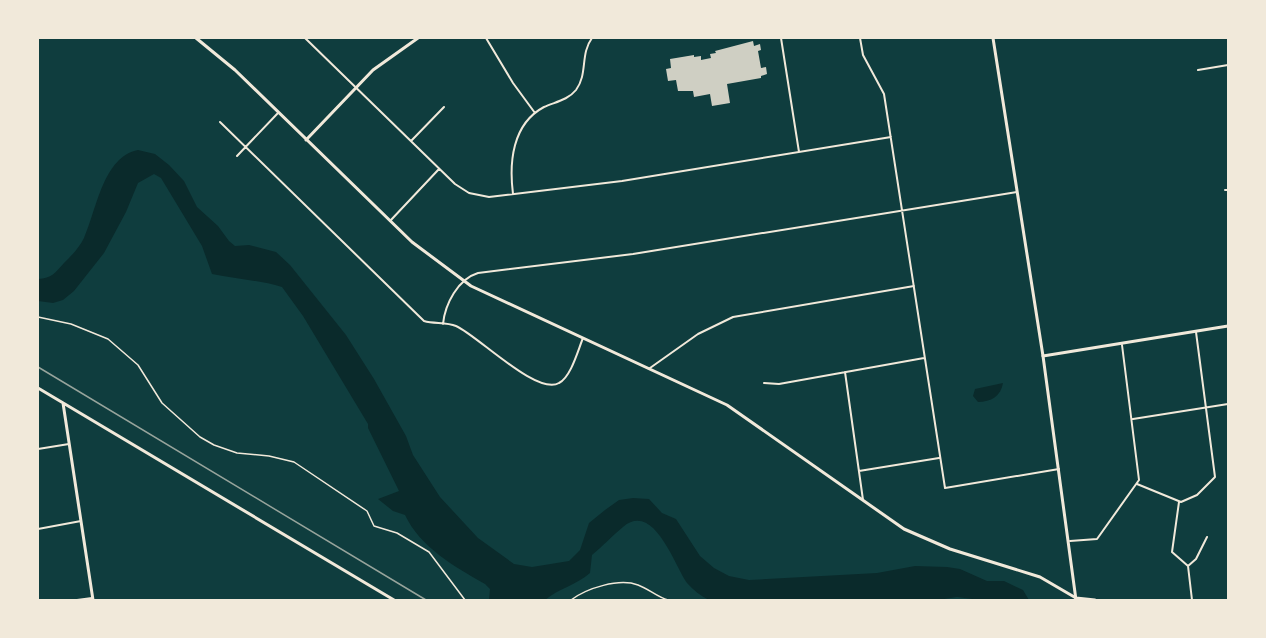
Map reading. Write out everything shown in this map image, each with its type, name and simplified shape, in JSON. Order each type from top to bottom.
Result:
[{"type":"street","points":[[196,38],[202,39],[428,256],[463,281],[708,395],[752,420],[888,519],[928,540],[1040,576],[1076,599],[1095,600]]},
{"type":"street","points":[[304,38],[439,169],[469,193],[483,196],[622,181],[891,137]]},
{"type":"street","points":[[306,140],[383,60],[418,38]]},
{"type":"street","points":[[486,38],[513,83],[536,113]]},
{"type":"street","points":[[513,194],[510,170],[512,154],[525,125],[536,113],[568,97],[577,88],[583,74],[586,48],[592,38]]},
{"type":"street","points":[[781,38],[799,152]]},
{"type":"street","points":[[860,38],[864,55],[882,86],[945,488],[1059,469]]},
{"type":"street","points":[[993,38],[1043,356],[1070,541],[1076,599]]},
{"type":"street","points":[[1198,70],[1228,65]]},
{"type":"street","points":[[411,141],[444,107]]},
{"type":"street","points":[[237,156],[278,113]]},
{"type":"street","points":[[220,122],[419,318],[429,323],[459,327],[514,368],[550,385],[557,384],[564,379],[583,338]]},
{"type":"street","points":[[390,221],[439,169]]},
{"type":"street","points":[[443,324],[448,305],[463,281],[478,273],[633,254],[1017,192]]},
{"type":"street","points":[[650,368],[698,334],[733,317],[914,286]]},
{"type":"street","points":[[1043,356],[1228,326]]},
{"type":"street","points":[[1137,484],[1179,502],[1197,495],[1215,477],[1196,332]]},
{"type":"street","points":[[1070,541],[1097,539],[1137,484],[1140,472],[1122,344]]},
{"type":"street","points":[[764,383],[779,384],[926,358]]},
{"type":"street","points":[[845,372],[863,501]]},
{"type":"street","points":[[38,388],[394,600]]},
{"type":"street","points":[[63,403],[93,599],[77,600]]},
{"type":"street","points":[[1133,419],[1228,404]]},
{"type":"street","points":[[38,449],[69,444]]},
{"type":"street","points":[[859,471],[940,458]]},
{"type":"street","points":[[1179,502],[1172,552],[1188,566],[1192,600]]},
{"type":"street","points":[[38,529],[81,521]]},
{"type":"street","points":[[1188,566],[1196,559],[1207,537]]},
{"type":"path","points":[[38,318],[71,324],[108,339],[138,365],[162,403],[214,445],[237,453],[269,456],[294,462],[348,496],[367,511],[374,526],[397,533],[429,552],[465,600]]},
{"type":"path","points":[[571,600],[588,591],[626,583],[640,586],[668,600]]},
{"type":"water","points":[[138,150],[155,154],[169,165],[184,181],[197,207],[235,246],[249,245],[276,252],[290,265],[346,335],[406,436],[413,455],[440,497],[478,538],[514,564],[532,567],[569,561],[580,550],[589,523],[605,510],[619,500],[649,499],[662,513],[676,519],[700,556],[714,568],[729,576],[749,580],[877,573],[915,566],[947,567],[960,569],[987,581],[1004,581],[1023,590],[1029,600],[980,600],[957,597],[938,600],[709,600],[687,583],[662,539],[653,529],[644,522],[634,521],[623,527],[592,555],[590,573],[545,600],[489,600],[490,589],[485,584],[439,555],[420,537],[405,515],[393,511],[378,499],[399,491],[368,424],[303,316],[282,287],[212,274],[202,246],[161,178],[154,174],[138,183],[126,212],[104,253],[74,291],[63,300],[53,303],[38,301],[38,279],[53,274],[78,248],[109,173],[126,155]]},
{"type":"water","points":[[1003,383],[998,395],[987,401],[978,402],[973,396],[975,389]]},
{"type":"building","points":[[753,41],[754,46],[760,44],[761,50],[758,51],[761,68],[766,67],[767,74],[761,78],[727,84],[730,103],[712,106],[710,94],[694,97],[693,91],[678,91],[676,80],[668,81],[666,69],[671,68],[670,59],[694,55],[694,57],[701,56],[701,60],[711,58],[710,54],[716,53],[715,51]]},
{"type":"railway","points":[[38,367],[426,600]]}]
